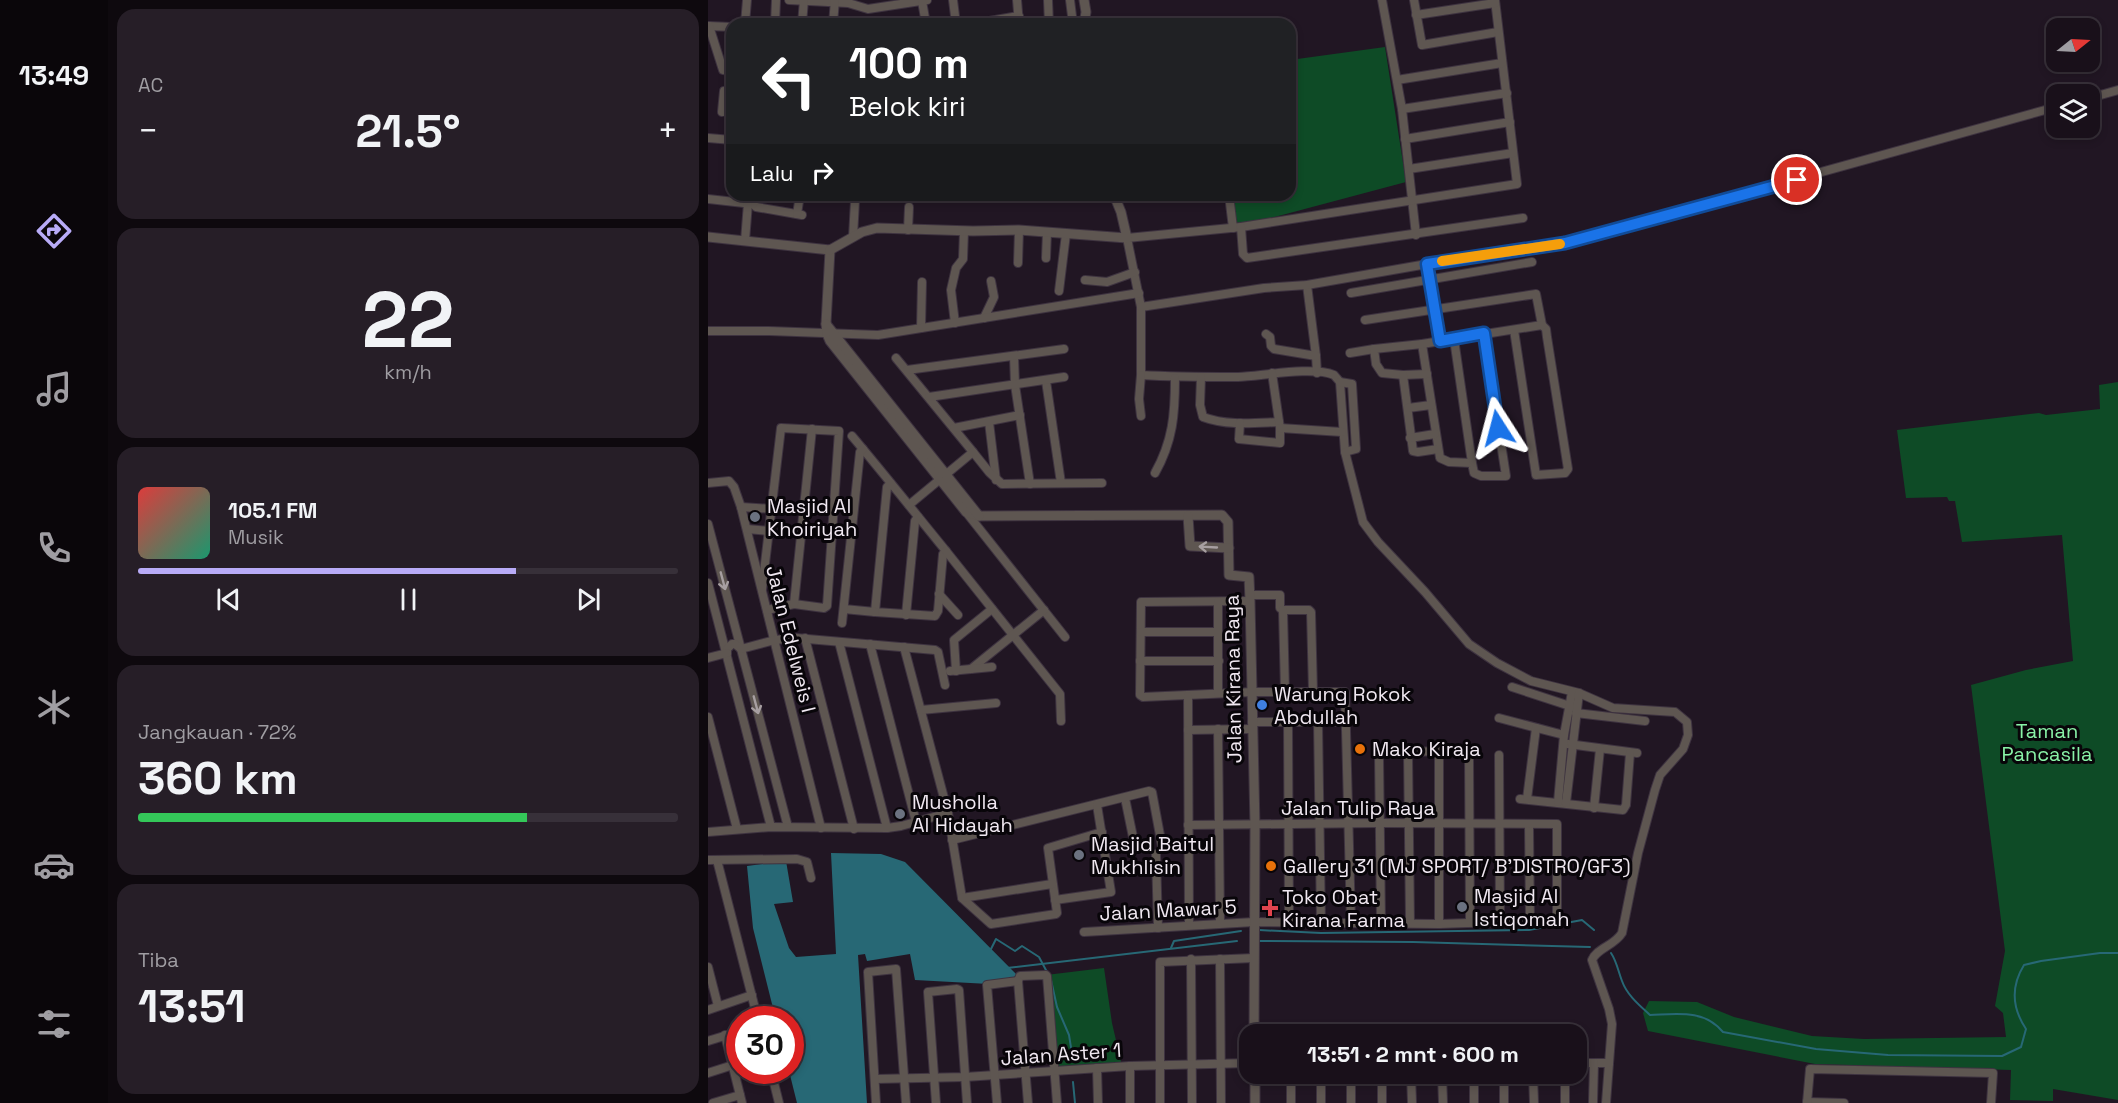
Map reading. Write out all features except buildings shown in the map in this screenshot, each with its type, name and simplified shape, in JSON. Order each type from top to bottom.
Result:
[{"type":"street","points":[[746,18],[747,0]]},
{"type":"street","points":[[775,18],[776,0]]},
{"type":"street","points":[[789,0],[859,3],[868,9],[925,1],[926,18]]},
{"type":"street","points":[[802,18],[804,0]]},
{"type":"street","points":[[953,0],[955,18]]},
{"type":"street","points":[[1017,0],[1019,18]]},
{"type":"street","points":[[1048,0],[1049,18]]},
{"type":"street","points":[[1070,0],[1072,18]]},
{"type":"street","points":[[1084,0],[1085,18]]},
{"type":"street","points":[[1382,0],[1402,109],[1416,235]]},
{"type":"street","points":[[1414,0],[1422,45],[1498,32]]},
{"type":"street","points":[[834,18],[835,1]]},
{"type":"street","points":[[708,237],[830,250],[862,232],[877,228],[1018,230],[1127,238],[1237,227],[1516,184],[1495,1],[1416,15]]},
{"type":"street","points":[[726,27],[709,26],[723,70],[726,70]]},
{"type":"street","points":[[1397,80],[1502,63]]},
{"type":"street","points":[[2100,95],[2118,90]]},
{"type":"street","points":[[722,112],[724,91],[726,91]]},
{"type":"street","points":[[1402,109],[1506,93]]},
{"type":"street","points":[[1141,307],[1264,288],[1307,285],[1565,243],[2046,110]]},
{"type":"street","points":[[1405,139],[1510,122]]},
{"type":"street","points":[[708,138],[726,140]]},
{"type":"street","points":[[1409,169],[1513,153]]},
{"type":"street","points":[[708,199],[726,201]]},
{"type":"street","points":[[730,201],[751,203],[756,207],[800,215],[800,201]]},
{"type":"street","points":[[853,237],[855,201]]},
{"type":"street","points":[[1116,201],[1135,272],[1141,307],[1139,399],[1141,416]]},
{"type":"street","points":[[1230,201],[1243,254],[1247,258],[1523,218]]},
{"type":"street","points":[[745,241],[751,203]]},
{"type":"street","points":[[908,230],[909,207]]},
{"type":"street","points":[[1018,230],[1018,263]]},
{"type":"street","points":[[955,323],[951,290],[956,268],[963,259],[964,231]]},
{"type":"street","points":[[1046,258],[1047,232]]},
{"type":"street","points":[[1059,291],[1066,234]]},
{"type":"street","points":[[830,250],[829,330],[835,349],[979,516]]},
{"type":"street","points":[[1351,293],[1532,262]]},
{"type":"street","points":[[1427,264],[1440,341]]},
{"type":"street","points":[[1085,280],[1107,282],[1135,272]]},
{"type":"street","points":[[984,318],[994,297],[991,281]]},
{"type":"street","points":[[921,328],[922,282]]},
{"type":"street","points":[[1307,285],[1317,373]]},
{"type":"street","points":[[708,332],[829,330],[878,335],[1139,293]]},
{"type":"street","points":[[1365,320],[1536,294],[1542,326],[1546,329],[1548,337],[1568,469],[1563,473],[1536,475],[1514,330]]},
{"type":"street","points":[[1350,353],[1542,326]]},
{"type":"street","points":[[1454,339],[1474,473],[1479,476],[1506,476],[1484,333]]},
{"type":"street","points":[[1266,334],[1270,337],[1271,346],[1275,349],[1316,356]]},
{"type":"street","points":[[1422,344],[1439,457],[1457,464],[1472,464]]},
{"type":"street","points":[[907,370],[1064,349]]},
{"type":"street","points":[[1374,349],[1376,364],[1382,373],[1427,374]]},
{"type":"street","points":[[1014,356],[1015,385],[1030,484]]},
{"type":"street","points":[[896,357],[996,480],[1004,484],[1102,483]]},
{"type":"street","points":[[1141,375],[1175,378],[1240,377],[1272,373],[1332,374],[1340,382],[1352,384],[1356,449],[1344,452]]},
{"type":"street","points":[[1240,423],[1239,439],[1280,443],[1280,425],[1272,373]]},
{"type":"street","points":[[1403,375],[1413,451],[1438,449]]},
{"type":"street","points":[[1201,377],[1200,405],[1203,417],[1212,420],[1342,432]]},
{"type":"street","points":[[929,397],[1065,378]]},
{"type":"street","points":[[1155,472],[1165,455],[1171,429],[1175,378]]},
{"type":"street","points":[[1046,381],[1061,483]]},
{"type":"street","points":[[1340,382],[1344,452],[1363,522],[1469,644],[1497,663],[1532,681],[1576,693],[1614,708],[1675,712],[1687,722],[1688,735],[1683,749],[1660,775],[1655,790],[1638,853],[1624,929],[1617,942],[1595,954],[1592,960],[1611,1019],[1606,1103]]},
{"type":"street","points":[[1408,408],[1431,405]]},
{"type":"street","points":[[954,428],[1020,415]]},
{"type":"street","points":[[1341,416],[1355,416]]},
{"type":"street","points":[[989,422],[996,480]]},
{"type":"street","points":[[762,589],[781,428],[838,431],[840,433],[828,604],[824,608],[794,604],[767,610]]},
{"type":"street","points":[[794,604],[812,429]]},
{"type":"street","points":[[1410,438],[1435,434]]},
{"type":"street","points":[[852,436],[1060,694],[1061,722]]},
{"type":"street","points":[[842,623],[860,452],[863,449]]},
{"type":"street","points":[[909,505],[974,452]]},
{"type":"street","points":[[943,477],[966,512],[1065,637]]},
{"type":"street","name":"Jalan Edelweis I","points":[[708,483],[729,481],[741,507],[821,828]]},
{"type":"street","points":[[875,612],[887,486],[891,483]]},
{"type":"street","points":[[741,507],[772,509]]},
{"type":"street","points":[[966,512],[979,516],[1222,515],[1228,522],[1229,548],[1190,546],[1188,516]]},
{"type":"street","points":[[906,615],[915,521],[918,517]]},
{"type":"street","points":[[708,524],[788,827]]},
{"type":"street","points":[[747,530],[770,531]]},
{"type":"street","name":"Jalan Kirana Raya","points":[[1229,548],[1229,575],[1248,577],[1250,598],[1255,826],[1254,1024]]},
{"type":"street","points":[[938,611],[943,554],[946,552]]},
{"type":"street","points":[[708,583],[771,827]]},
{"type":"street","points":[[939,594],[958,615]]},
{"type":"street","points":[[1285,692],[1280,595],[1218,602],[1142,601],[1140,661],[1142,697],[1253,692],[1285,692],[1346,692],[1351,922]]},
{"type":"street","points":[[1218,602],[1218,693]]},
{"type":"street","points":[[844,609],[932,616],[947,603]]},
{"type":"street","points":[[992,609],[954,640],[953,671],[992,667]]},
{"type":"street","points":[[971,669],[1044,610]]},
{"type":"street","points":[[1282,610],[1309,610],[1312,614],[1313,692]]},
{"type":"street","points":[[1141,632],[1218,632]]},
{"type":"street","points":[[741,649],[775,640],[805,638],[937,651],[945,685]]},
{"type":"street","points":[[805,638],[854,829]]},
{"type":"street","points":[[839,642],[886,828]]},
{"type":"street","points":[[727,653],[728,646],[732,644],[741,649]]},
{"type":"street","points":[[870,644],[916,822]]},
{"type":"street","points":[[904,647],[948,813],[962,898],[991,924],[1057,913],[1048,848],[1102,832]]},
{"type":"street","points":[[708,658],[727,653]]},
{"type":"street","points":[[1140,661],[1219,661]]},
{"type":"street","points":[[1512,687],[1574,709],[1645,721]]},
{"type":"street","points":[[1562,803],[1572,746],[1576,693]]},
{"type":"street","points":[[1188,696],[1189,925]]},
{"type":"street","points":[[921,710],[996,703]]},
{"type":"street","points":[[1562,803],[1564,739],[1574,709]]},
{"type":"street","points":[[708,717],[737,829]]},
{"type":"street","points":[[1499,718],[1536,729],[1564,739],[1572,746],[1633,753],[1625,808],[1594,808],[1524,799],[1536,729]]},
{"type":"street","points":[[1188,730],[1288,722],[1346,722]]},
{"type":"street","points":[[1288,722],[1289,923]]},
{"type":"street","points":[[1318,722],[1321,923]]},
{"type":"street","points":[[1218,729],[1220,923]]},
{"type":"street","points":[[1594,808],[1600,749]]},
{"type":"street","points":[[1439,751],[1439,924]]},
{"type":"street","points":[[1381,922],[1379,755],[1382,752],[1466,751],[1469,755],[1470,923]]},
{"type":"street","points":[[1408,752],[1410,923]]},
{"type":"street","points":[[1499,755],[1500,922]]},
{"type":"street","points":[[952,840],[1125,798],[1149,790],[1152,792],[1161,846],[1188,845]]},
{"type":"street","points":[[1125,798],[1134,842]]},
{"type":"street","points":[[1055,900],[1110,893],[1097,805]]},
{"type":"street","points":[[708,832],[771,827],[886,828],[948,813]]},
{"type":"street","name":"Jalan Tulip Raya","points":[[1188,825],[1255,826],[1349,823],[1557,825],[1557,920],[1530,922]]},
{"type":"street","points":[[1529,825],[1530,922]]},
{"type":"street","points":[[1156,855],[1158,928]]},
{"type":"street","points":[[708,860],[797,859],[807,862],[811,878]]},
{"type":"street","points":[[717,860],[755,1006]]},
{"type":"street","points":[[962,898],[1052,884]]},
{"type":"street","name":"Jalan Mawar 5","points":[[1084,932],[1220,923],[1254,926],[1351,922],[1439,924],[1530,922]]},
{"type":"street","points":[[1160,1103],[1159,963],[1191,959],[1254,958]]},
{"type":"street","points":[[1191,959],[1192,1103]]},
{"type":"street","points":[[1220,959],[1221,1103]]},
{"type":"street","points":[[876,1103],[868,972],[896,969],[898,970],[906,1103]]},
{"type":"street","points":[[709,973],[718,1006]]},
{"type":"street","points":[[1028,1103],[1018,981],[1020,976],[1046,975],[1057,1103]]},
{"type":"street","points":[[997,1103],[987,985],[1018,981]]},
{"type":"street","points":[[936,1103],[928,992],[957,989],[959,990],[967,1103]]},
{"type":"street","points":[[708,1010],[752,995]]},
{"type":"street","points":[[708,1041],[726,1035]]},
{"type":"street","name":"Jalan Aster 1","points":[[875,1079],[995,1076],[1130,1066],[1239,1063]]},
{"type":"street","points":[[1587,1063],[1609,1063]]},
{"type":"street","points":[[1593,1103],[1594,1063]]},
{"type":"street","points":[[1130,1066],[1130,1103]]},
{"type":"street","points":[[708,1073],[726,1067]]},
{"type":"street","points":[[1097,1068],[1098,1103]]},
{"type":"street","points":[[1844,1103],[1807,1102],[1810,1069],[1993,1073],[1991,1103]]},
{"type":"street","points":[[713,1103],[741,1099],[737,1084]]},
{"type":"street","points":[[774,1084],[779,1103]]},
{"type":"street","points":[[1255,1084],[1255,1103]]},
{"type":"street","points":[[1291,1084],[1291,1103]]},
{"type":"street","points":[[1321,1084],[1321,1103]]},
{"type":"street","points":[[1351,1084],[1352,1103]]},
{"type":"street","points":[[1382,1084],[1382,1103]]},
{"type":"street","points":[[1411,1084],[1412,1103]]},
{"type":"street","points":[[1442,1084],[1443,1103]]},
{"type":"street","points":[[1474,1084],[1474,1103]]},
{"type":"street","points":[[1504,1084],[1504,1103]]},
{"type":"street","points":[[1533,1084],[1534,1103]]},
{"type":"street","points":[[1565,1084],[1565,1103]]},
{"type":"green space","points":[[1385,47],[1406,182],[1233,228],[1230,201],[1296,201],[1296,59]]},
{"type":"green space","name":"Taman Pancasila","points":[[2118,382],[2118,1100],[2053,1089],[2053,1101],[2010,1100],[2011,1070],[1815,1064],[1648,1031],[1643,1013],[1649,1001],[1697,1002],[1734,1017],[1812,1036],[1864,1039],[2006,1037],[2003,1013],[1995,1006],[2005,951],[1971,685],[2026,670],[2073,661],[2062,535],[1962,542],[1955,501],[1949,501],[1947,497],[1906,498],[1897,430],[2039,413],[2046,415],[2100,409],[2099,385]]},
{"type":"green space","points":[[1104,968],[1112,1023],[1122,1066],[1056,1071],[1046,975]]},
{"type":"water","points":[[831,853],[881,854],[905,862],[1019,977],[989,984],[915,980],[910,954],[867,961],[865,954],[858,955],[867,1103],[797,1103],[792,1084],[804,1084],[804,1006],[772,1006],[753,928],[747,866],[786,861],[793,902],[774,904],[789,948],[796,957],[836,954]]},
{"type":"waterway","points":[[1259,930],[1321,933],[1529,930],[1582,920],[1594,930]]},
{"type":"waterway","points":[[1171,948],[1174,941],[1241,931]]},
{"type":"waterway","points":[[991,949],[996,939],[1015,951],[1022,946],[1039,957],[1047,972]]},
{"type":"waterway","points":[[1007,968],[1237,941]]},
{"type":"waterway","points":[[1257,941],[1413,942],[1590,947]]},
{"type":"waterway","points":[[1611,953],[1627,991],[1650,1015],[1690,1014],[1707,1020],[1723,1032],[1816,1049],[1888,1055],[2002,1056],[2021,1047],[2026,1029],[2018,1013],[2015,997],[2017,981],[2024,965],[2100,953],[2118,953]]},
{"type":"waterway","points":[[1051,980],[1057,1007],[1069,1035],[1072,1054]]},
{"type":"waterway","points":[[1073,1082],[1075,1103]]},
{"type":"slow traffic","points":[[1442,261],[1560,244]]},
{"type":"place","name":"Masjid Al Khoiriyah","points":[[755,517]]},
{"type":"place","name":"Warung Rokok Abdullah","points":[[1262,705]]},
{"type":"place","name":"Mako Kiraja","points":[[1360,749]]},
{"type":"place","name":"Musholla Al Hidayah","points":[[900,814]]},
{"type":"place","name":"Masjid Baitul Mukhlisin","points":[[1079,855]]},
{"type":"place","name":"Gallery 31 (MJ SPORT/ B'DISTRO/GF3)","points":[[1271,866]]},
{"type":"place","name":"Masjid Al Istiqomah","points":[[1462,907]]},
{"type":"place","name":"Toko Obat Kirana Farma","points":[[1270,908]]},
{"type":"route","points":[[1498,428],[1484,333],[1440,341],[1427,264],[1565,243],[1797,180]]}]
